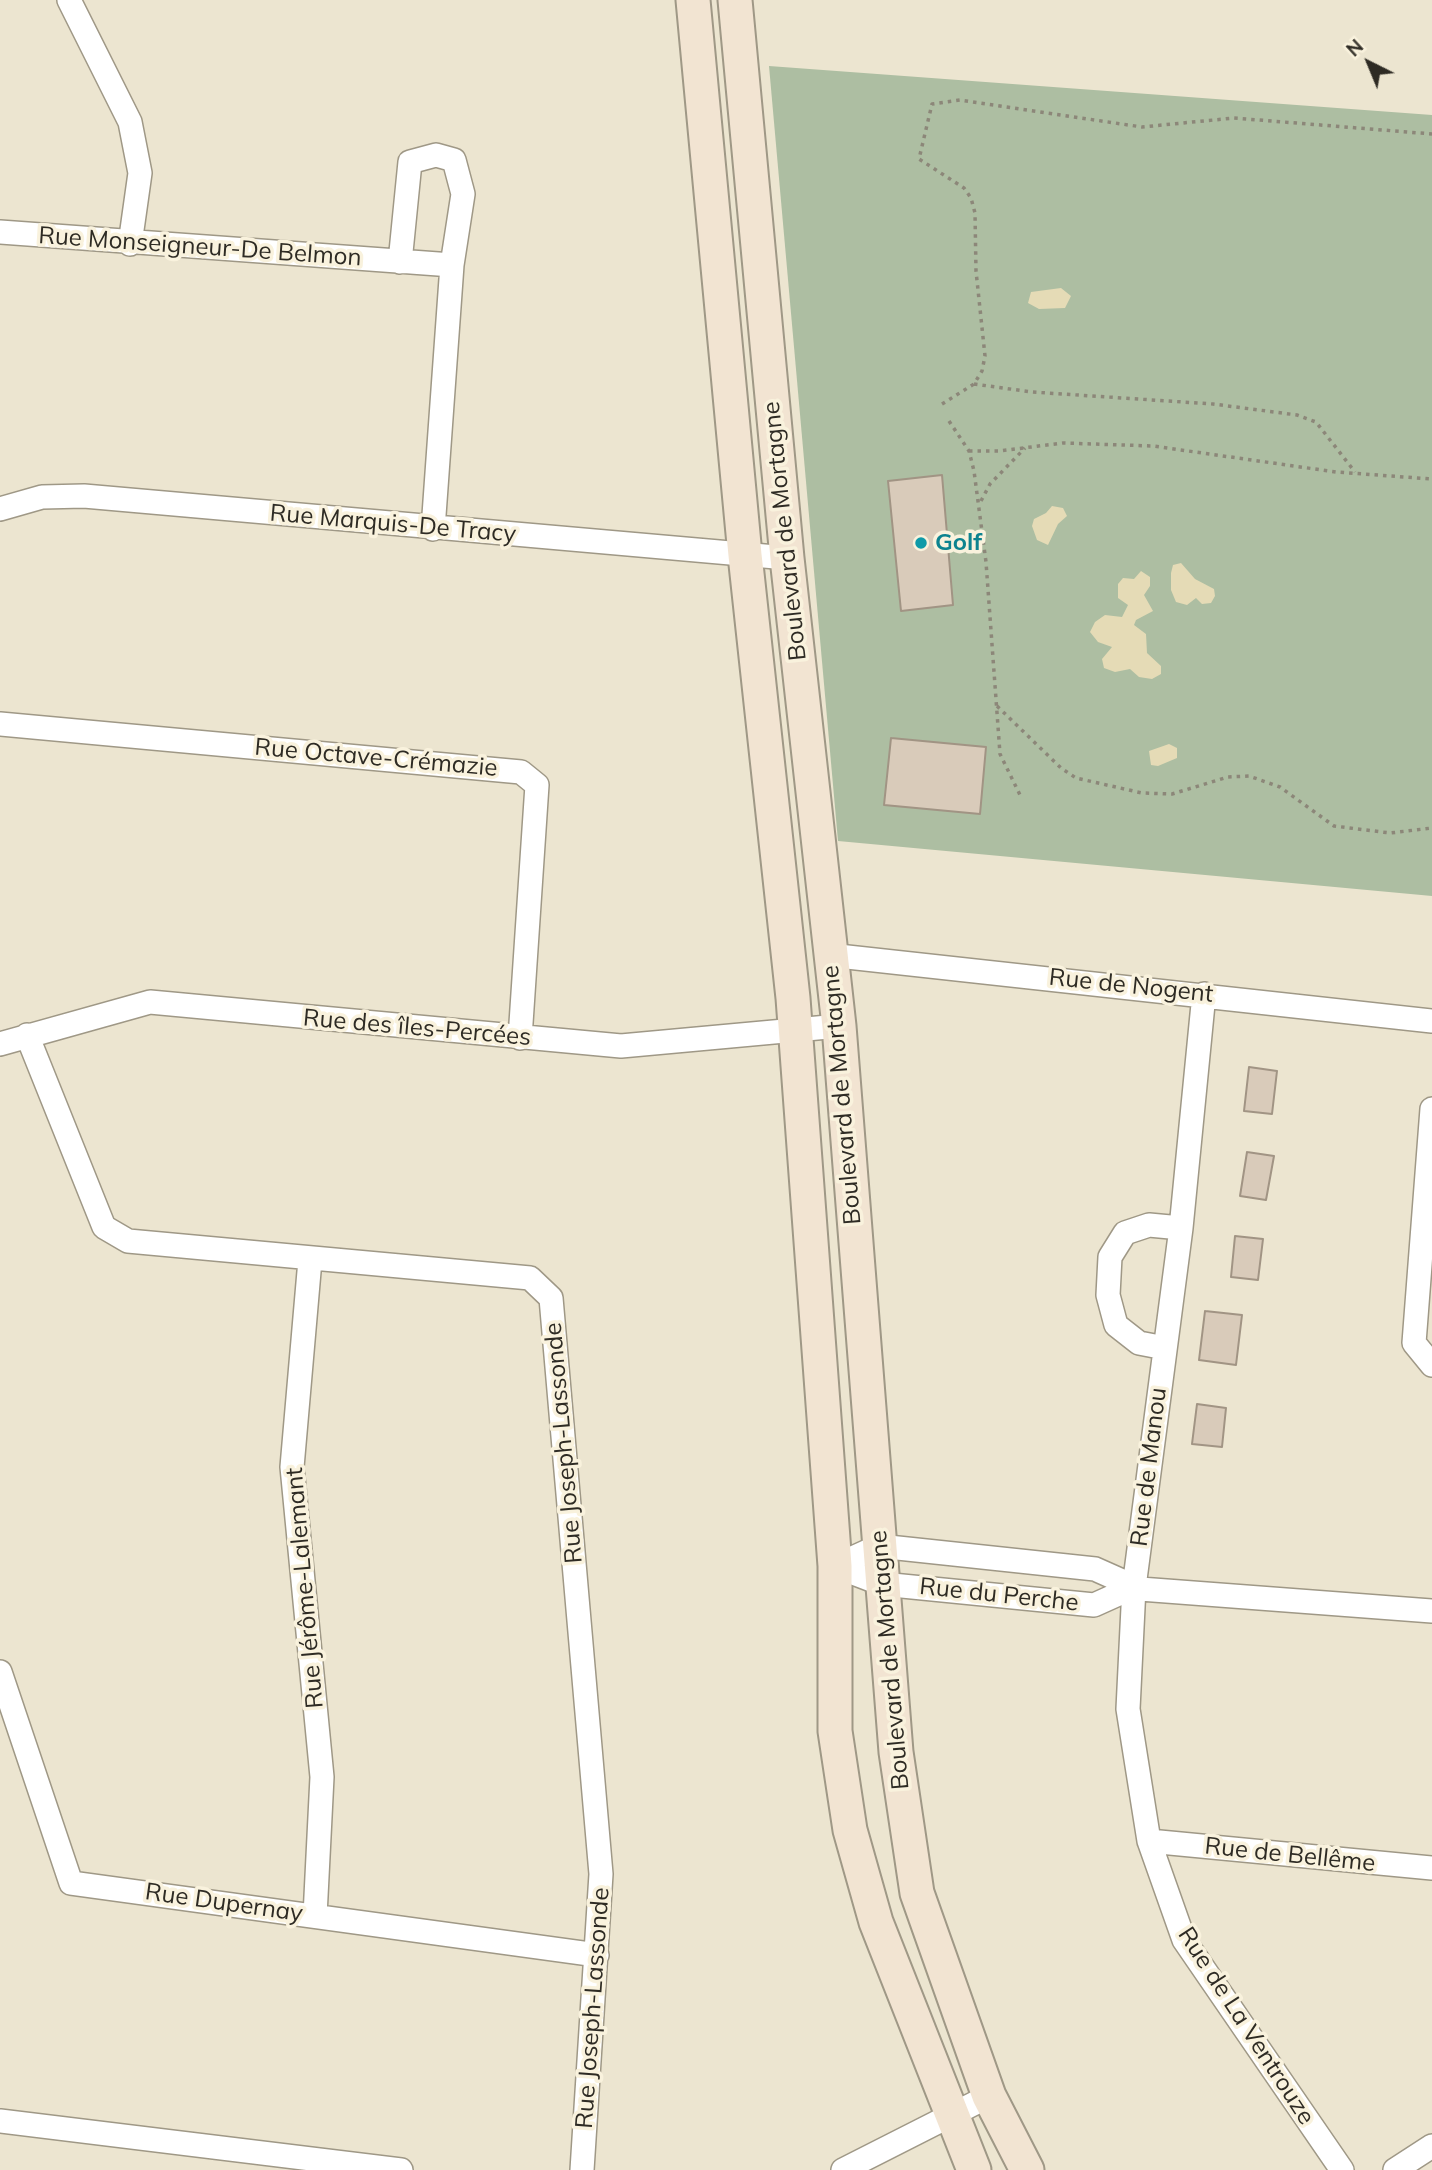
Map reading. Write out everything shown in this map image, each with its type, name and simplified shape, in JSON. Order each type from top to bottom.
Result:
[{"type":"main road","name":"Boulevard de Mortagne","points":[[694,0],[745,555],[794,1029],[835,1566],[835,1731],[850,1830],[877,1922],[974,2170]]},
{"type":"main road","name":"Boulevard de Mortagne","points":[[735,0],[787,558],[839,1026],[896,1752],[917,1893],[989,2096],[1027,2170]]},
{"type":"street","points":[[69,0],[131,122],[140,173],[130,244]]},
{"type":"street","points":[[400,262],[410,162],[436,155],[454,160],[463,194],[452,265],[433,528]]},
{"type":"street","name":"Rue Monseigneur-De Belmon","points":[[0,232],[130,244],[452,265]]},
{"type":"street","name":"Rue Marquis-De Tracy","points":[[0,509],[42,497],[84,496],[787,558]]},
{"type":"street","name":"Rue Octave-Crémazie","points":[[0,724],[521,772],[537,785],[520,1038]]},
{"type":"street","name":"Rue de Nogent","points":[[829,954],[1432,1021]]},
{"type":"street","name":"Rue de Manou","points":[[1134,1587],[1181,1228],[1204,994]]},
{"type":"street","name":"Rue des îles-Percées","points":[[0,1044],[150,1002],[621,1046],[839,1026]]},
{"type":"street","name":"Rue Joseph-Lassonde","points":[[27,1035],[104,1227],[128,1241],[530,1278],[551,1298],[601,1874],[582,2170]]},
{"type":"street","points":[[1432,1109],[1414,1343],[1432,1365]]},
{"type":"street","points":[[1165,1348],[1139,1343],[1116,1325],[1108,1295],[1110,1257],[1125,1234],[1149,1225],[1181,1228]]},
{"type":"street","name":"Rue Jérôme-Lalemant","points":[[310,1259],[292,1467],[322,1777],[315,1916]]},
{"type":"street","points":[[835,1566],[879,1546]]},
{"type":"street","name":"Rue du Perche","points":[[879,1546],[1095,1569],[1134,1587],[1432,1611]]},
{"type":"street","name":"Rue du Perche","points":[[835,1566],[882,1584],[1094,1605],[1134,1587]]},
{"type":"street","name":"Rue de La Ventrouze","points":[[1134,1587],[1128,1709],[1149,1841],[1184,1940],[1342,2170]]},
{"type":"street","name":"Rue Dupernay","points":[[0,1672],[71,1882],[597,1955]]},
{"type":"street","name":"Rue de Bellême","points":[[1149,1841],[1432,1868]]},
{"type":"street","points":[[843,2170],[989,2096]]},
{"type":"street","points":[[0,2121],[401,2170]]},
{"type":"street","points":[[1395,2170],[1432,2146]]},
{"type":"path","points":[[942,404],[974,384],[982,371],[985,356],[976,271],[975,213],[964,188],[919,159],[932,104],[961,100],[1142,127],[1234,118],[1432,134]]},
{"type":"path","points":[[974,384],[1032,392],[1213,404],[1297,415],[1316,422],[1355,472]]},
{"type":"path","points":[[949,421],[969,451],[980,503],[1000,754],[1021,797]]},
{"type":"path","points":[[969,451],[1063,443],[1153,446],[1261,463],[1432,479]]},
{"type":"path","points":[[980,503],[990,485],[1026,447]]},
{"type":"path","points":[[997,706],[1061,768],[1076,778],[1142,793],[1172,794],[1228,777],[1249,775],[1280,787],[1334,826],[1390,833],[1432,828]]},
{"type":"green space","points":[[769,66],[1432,115],[1432,896],[838,841]]},
{"type":"sand","points":[[1061,288],[1071,296],[1065,308],[1039,309],[1028,303],[1031,292]]},
{"type":"sand","points":[[1052,506],[1063,508],[1067,516],[1058,524],[1048,545],[1037,540],[1032,526],[1034,519],[1046,513]]},
{"type":"sand","points":[[1181,563],[1195,579],[1214,589],[1215,596],[1211,603],[1202,604],[1196,598],[1187,605],[1176,602],[1171,590],[1171,573],[1173,565]]},
{"type":"sand","points":[[1141,571],[1150,577],[1150,586],[1144,595],[1153,611],[1136,620],[1134,625],[1146,634],[1147,653],[1161,666],[1161,674],[1152,679],[1139,677],[1130,669],[1115,672],[1104,668],[1102,659],[1112,647],[1098,642],[1090,632],[1095,622],[1105,615],[1122,617],[1128,605],[1118,598],[1118,584],[1123,578],[1134,579]]},
{"type":"sand","points":[[1169,744],[1177,748],[1177,758],[1158,766],[1151,765],[1149,751]]},
{"type":"building","name":"Golf","points":[[942,475],[953,605],[901,611],[888,481]]},
{"type":"building","points":[[891,738],[986,747],[980,814],[884,805]]},
{"type":"building","points":[[1249,1067],[1277,1071],[1272,1114],[1244,1111]]},
{"type":"building","points":[[1247,1152],[1274,1156],[1266,1200],[1240,1196]]},
{"type":"building","points":[[1235,1236],[1263,1239],[1258,1280],[1231,1277]]},
{"type":"building","points":[[1205,1311],[1242,1315],[1236,1365],[1199,1360]]},
{"type":"building","points":[[1197,1404],[1226,1408],[1222,1447],[1192,1444]]},
{"type":"place","name":"Golf","points":[[921,543]]}]
